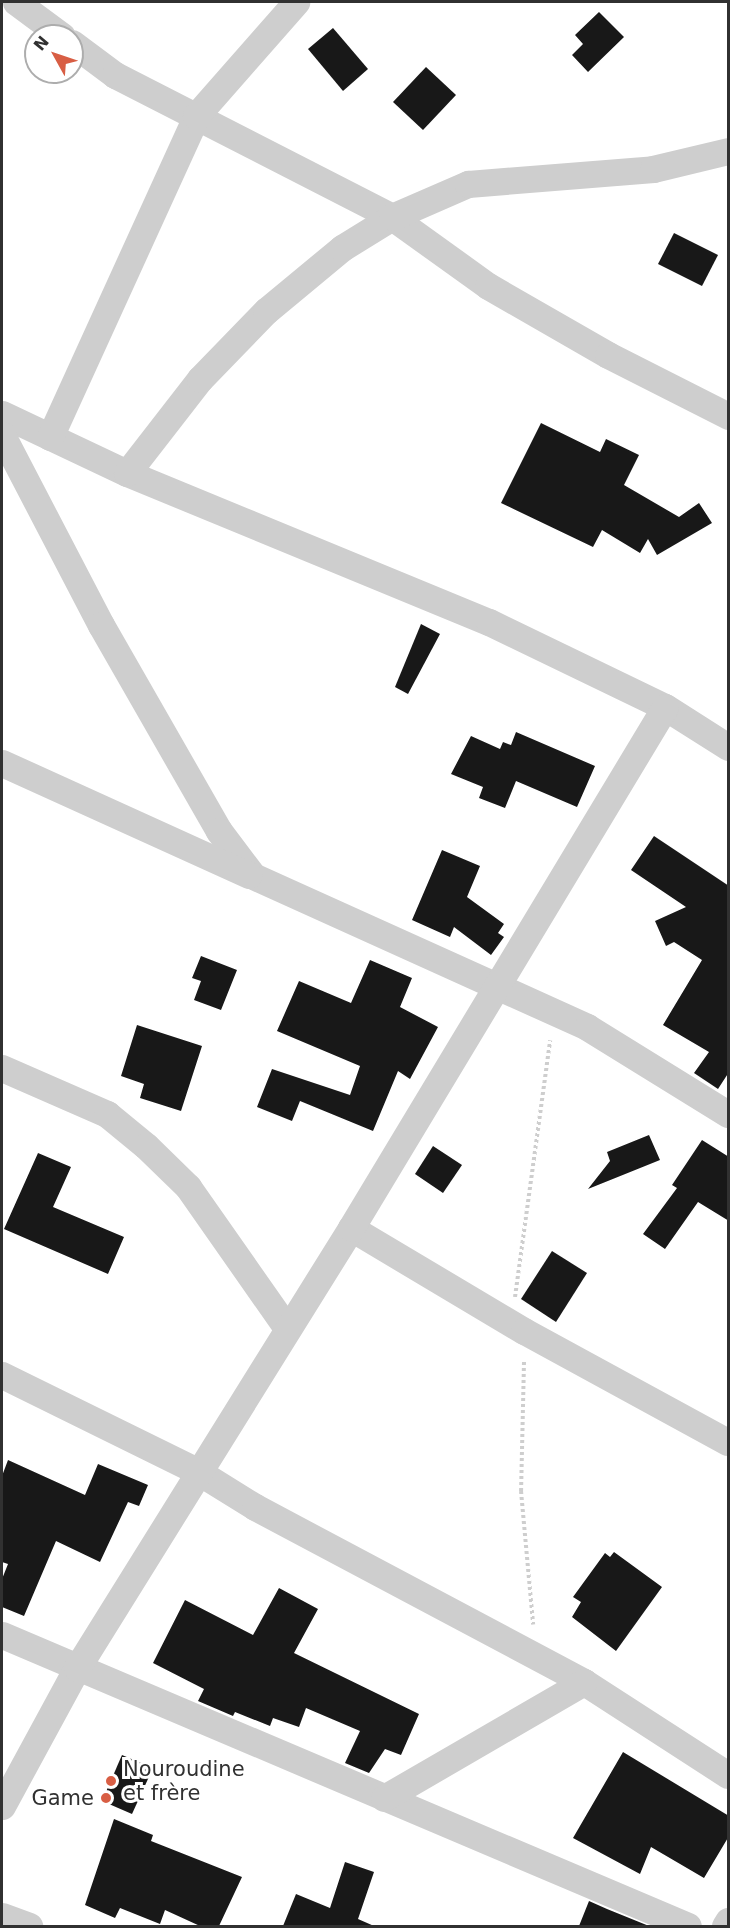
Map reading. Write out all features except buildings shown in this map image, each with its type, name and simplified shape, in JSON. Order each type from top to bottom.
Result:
[{"type":"street","points":[[16,2],[46,24]]},
{"type":"street","points":[[50,437],[196,116],[296,2]]},
{"type":"street","points":[[84,52],[115,75],[392,217],[488,286],[608,355],[729,416]]},
{"type":"street","points":[[126,473],[200,379],[266,311],[342,248],[392,217],[468,184],[653,169],[729,151]]},
{"type":"street","points":[[2,414],[126,473],[489,622],[665,707],[729,747]]},
{"type":"street","points":[[2,435],[112,646],[219,831],[253,876]]},
{"type":"street","points":[[2,1806],[77,1668],[286,1328],[351,1228],[665,707]]},
{"type":"street","points":[[2,763],[494,988],[587,1027],[729,1114]]},
{"type":"street","points":[[2,1068],[107,1114],[146,1146],[188,1187],[286,1328]]},
{"type":"street","points":[[351,1228],[524,1331],[729,1442]]},
{"type":"street","points":[[2,1375],[198,1471],[265,1513],[584,1682],[729,1775]]},
{"type":"street","points":[[2,1635],[688,1926]]},
{"type":"street","points":[[384,1798],[584,1682]]},
{"type":"street","points":[[2,1916],[29,1926]]},
{"type":"street","points":[[725,1926],[729,1921]]},
{"type":"place","name":"Nouroudine et frère","points":[[111,1781]]},
{"type":"place","name":"Game","points":[[106,1798]]}]
